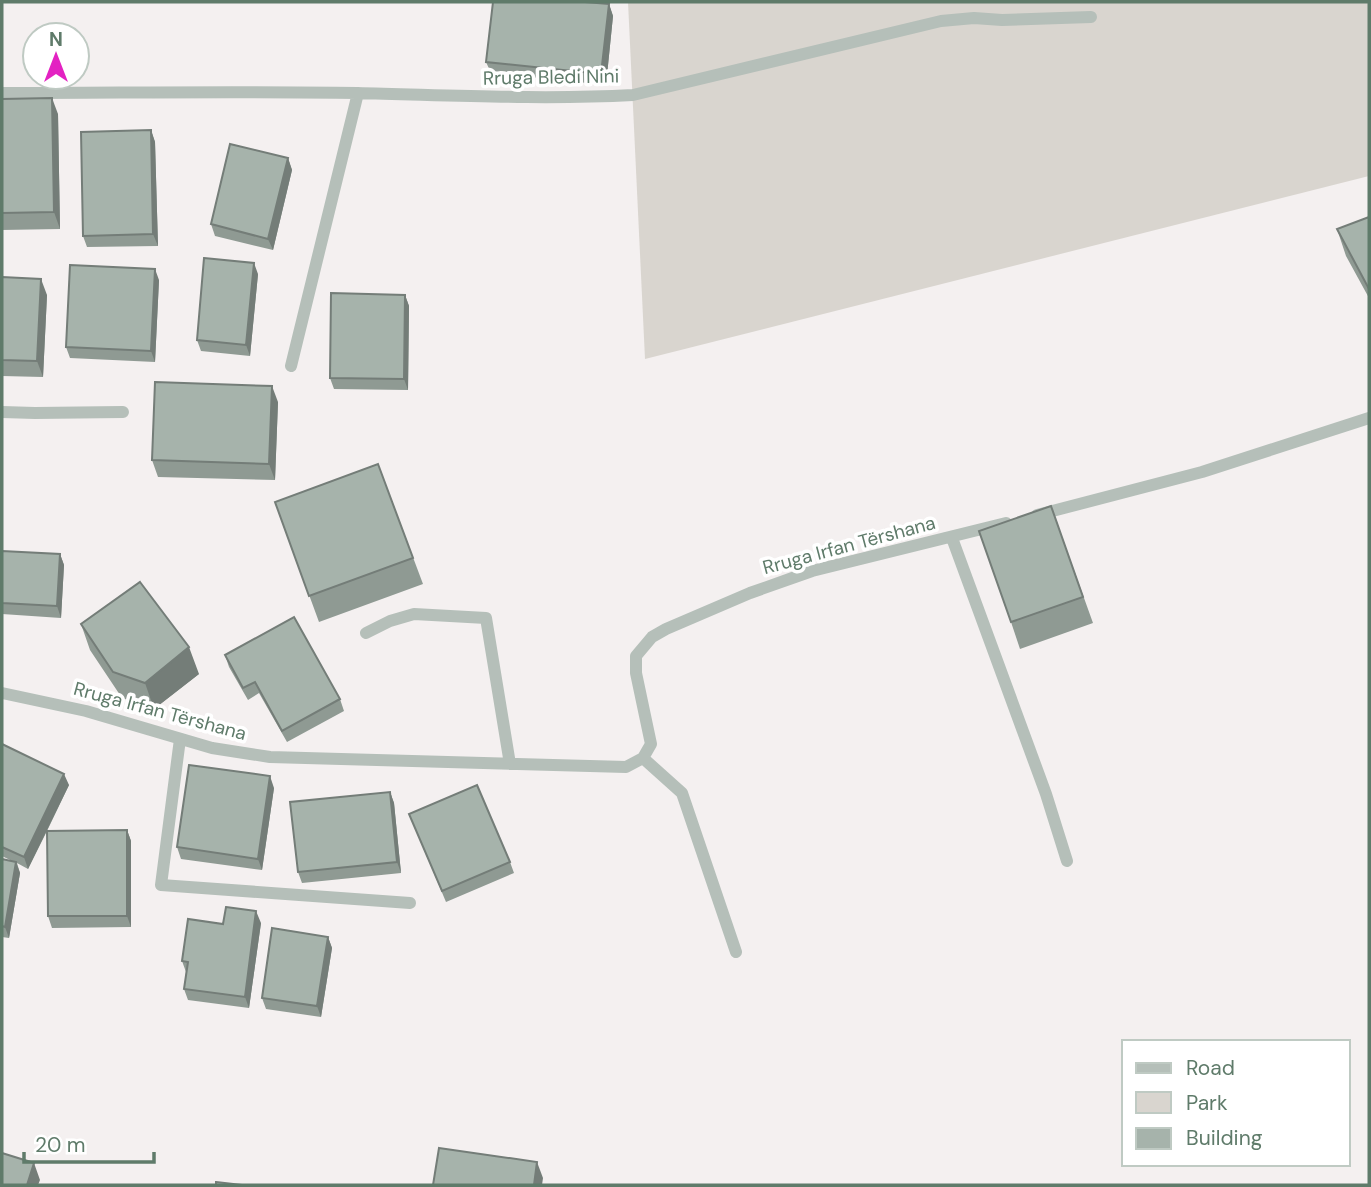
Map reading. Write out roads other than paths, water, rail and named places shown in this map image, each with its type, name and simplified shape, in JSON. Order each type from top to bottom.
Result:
[{"type":"street","name":"Rruga Bledi Nini","points":[[2,93],[633,96],[941,21],[974,18],[1002,20],[1091,17]]},
{"type":"street","points":[[291,366],[358,93]]},
{"type":"street","points":[[2,411],[35,414],[123,412]]},
{"type":"street","points":[[1028,517],[1202,472],[1369,418]]},
{"type":"street","name":"Rruga Irfan Tërshana","points":[[2,693],[64,705],[212,748],[270,757],[626,767],[643,758],[650,744],[636,673],[636,656],[652,637],[750,593],[812,571],[1015,521]]},
{"type":"street","points":[[952,538],[1046,794],[1067,861]]},
{"type":"street","points":[[366,633],[414,614],[486,618],[510,764]]},
{"type":"street","points":[[180,739],[161,885],[410,903]]},
{"type":"street","points":[[643,758],[682,793],[736,952]]}]
